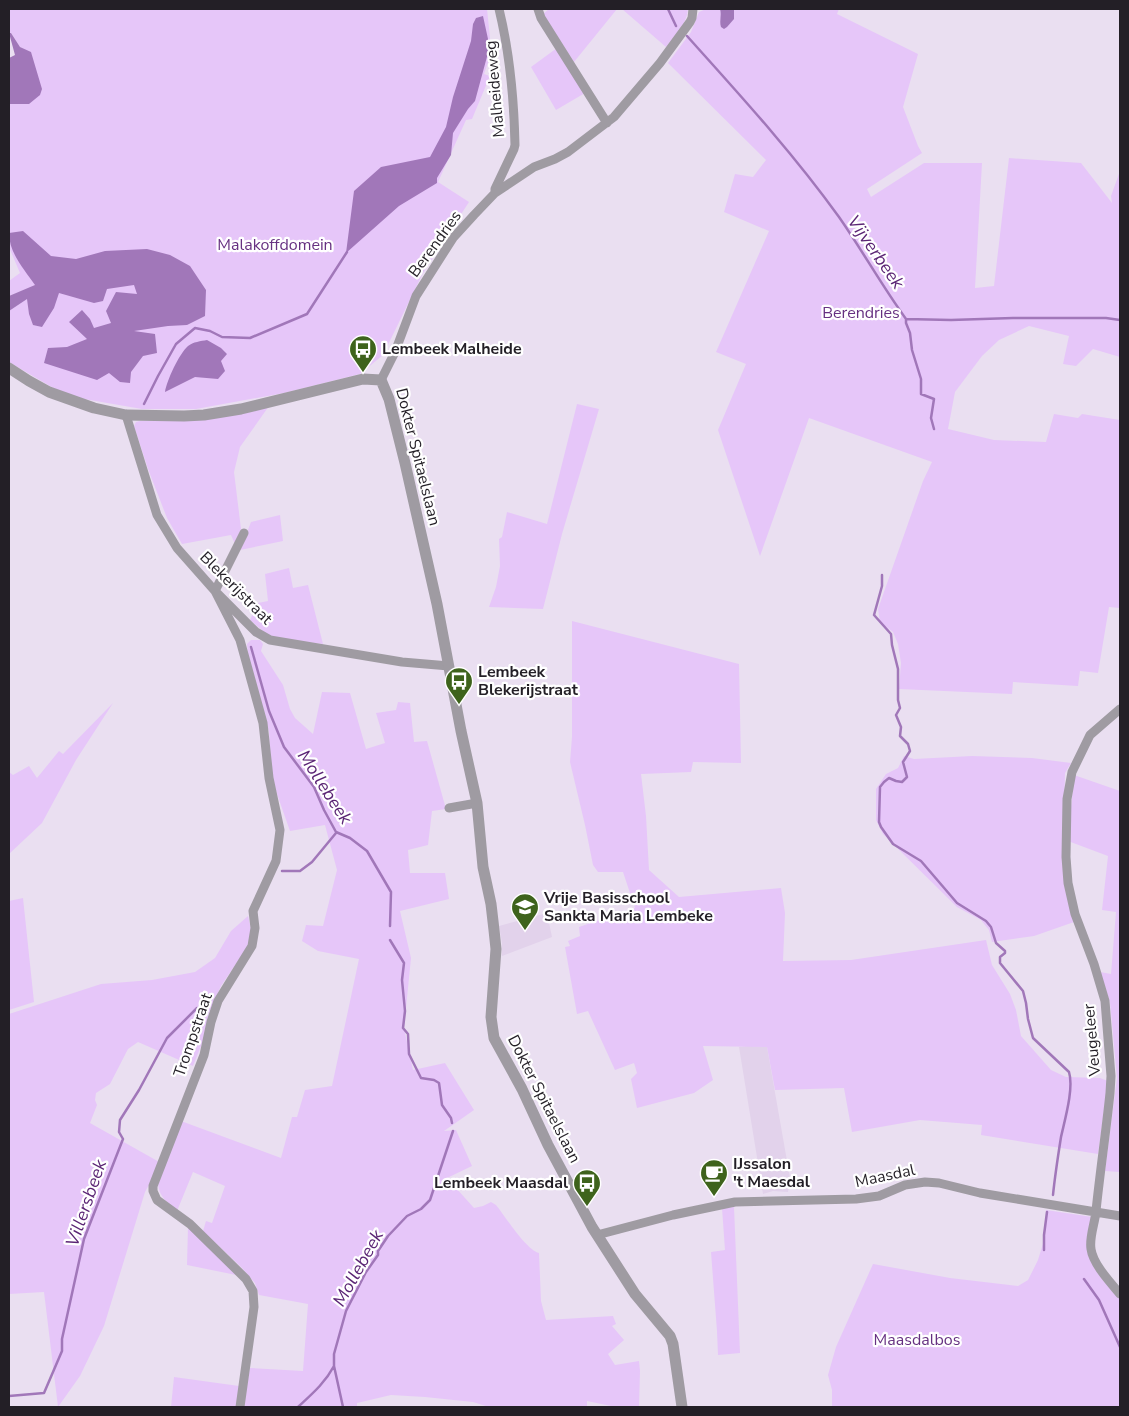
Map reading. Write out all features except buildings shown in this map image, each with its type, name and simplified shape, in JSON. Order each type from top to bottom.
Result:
[{"type":"street","name":"Malheideweg","points":[[495,193],[495,189],[515,145],[510,64],[499,9]]},
{"type":"street","points":[[538,9],[541,18],[607,123]]},
{"type":"street","name":"Berendries","points":[[384,386],[416,296],[453,238],[495,193],[534,167],[568,152],[618,113],[655,69],[690,22],[693,9]]},
{"type":"street","name":"Dokter Spitaelslaan","points":[[9,368],[49,392],[94,408],[126,416],[204,415],[241,410],[363,379],[384,386],[389,398],[405,463],[477,803],[483,867],[491,904],[496,949],[491,1017],[494,1038],[597,1235],[635,1294],[670,1336],[673,1344],[682,1407]]},
{"type":"street","name":"Blekerijstraat","points":[[126,416],[158,515],[177,548],[215,591],[256,632],[270,640],[392,660],[449,666]]},
{"type":"street","points":[[215,591],[244,533]]},
{"type":"street","name":"Trompstraat","points":[[215,591],[240,640],[263,723],[269,778],[280,830],[276,862],[253,911],[256,928],[252,946],[218,1000],[204,1055],[153,1191],[157,1200],[190,1224],[246,1279],[253,1291],[254,1307],[240,1407]]},
{"type":"street","points":[[240,640],[246,633],[256,632]]},
{"type":"street","name":"Veugeleer","points":[[1120,709],[1090,735],[1072,772],[1067,799],[1066,856],[1068,883],[1075,914],[1106,1001],[1111,1076],[1091,1251],[1106,1277],[1120,1294]]},
{"type":"street","points":[[449,808],[477,803]]},
{"type":"street","name":"Maasdal","points":[[597,1235],[672,1215],[735,1202],[856,1199],[879,1196],[905,1185],[925,1182],[1120,1216]]},
{"type":"shaded area","points":[[720,9],[734,9],[734,19],[724,29],[720,25]]},
{"type":"shaded area","points":[[483,16],[488,39],[488,53],[475,101],[453,133],[451,155],[437,178],[437,183],[399,206],[346,253],[354,191],[381,167],[430,157],[446,127],[453,97],[471,41],[473,24],[476,18]]},
{"type":"shaded area","points":[[9,33],[11,33],[20,47],[31,52],[42,89],[40,95],[29,104],[9,104],[9,58],[15,55]]},
{"type":"shaded area","points":[[23,231],[51,256],[76,259],[105,251],[147,249],[170,255],[190,266],[206,290],[205,316],[187,325],[134,331],[155,334],[157,353],[143,356],[131,372],[130,383],[120,382],[109,373],[97,380],[44,363],[48,348],[67,347],[87,339],[69,322],[82,310],[90,319],[94,328],[111,323],[106,311],[116,292],[137,294],[134,285],[107,289],[103,301],[94,303],[59,293],[54,308],[42,327],[33,325],[27,299],[9,311],[9,296],[35,285],[14,254],[10,240],[9,233]]},
{"type":"shaded area","points":[[207,340],[227,354],[221,361],[225,371],[218,379],[195,377],[165,392],[174,368],[188,346]]},
{"type":"shaded area","name":"Vrije Basisschool Sankta Maria Lembeke","points":[[547,913],[552,937],[502,956],[499,926]]},
{"type":"shaded area","points":[[739,1047],[767,1047],[790,1178],[788,1192],[773,1191],[763,1194]]},
{"type":"green space","name":"Malakoffdomein","points":[[9,9],[487,9],[490,57],[484,74],[490,76],[472,119],[466,120],[438,182],[469,202],[423,273],[383,355],[360,374],[284,393],[196,409],[142,409],[67,396],[9,362],[9,306],[30,288],[9,296],[9,281],[20,273],[9,247],[9,104],[29,104],[31,53],[20,47],[11,33],[9,33]]},
{"type":"green space","points":[[549,9],[617,9],[574,62],[543,14]]},
{"type":"green space","points":[[622,9],[688,9],[683,24],[666,47]]},
{"type":"green space","points":[[706,9],[839,9],[837,14],[918,54],[903,107],[922,153],[867,189],[871,197],[924,163],[982,163],[975,288],[994,286],[1009,158],[1081,163],[1112,203],[1111,196],[1120,171],[1120,357],[1093,349],[1076,366],[1063,364],[1069,336],[1029,326],[999,340],[982,356],[955,392],[948,429],[994,440],[1046,442],[1054,414],[1078,418],[1082,414],[1120,420],[1120,608],[1109,607],[1098,673],[1080,671],[1078,686],[1013,682],[1012,694],[899,689],[901,663],[898,644],[893,632],[880,622],[878,609],[923,481],[932,462],[809,418],[760,556],[718,430],[746,364],[716,352],[769,231],[724,212],[735,174],[753,177],[766,160],[668,63],[691,32],[699,12]]},
{"type":"green space","points":[[557,48],[585,93],[556,110],[531,67]]},
{"type":"green space","points":[[577,404],[599,409],[562,534],[543,609],[489,607],[496,587],[500,566],[499,539],[502,537],[507,512],[547,524]]},
{"type":"green space","points":[[269,406],[240,447],[234,472],[241,529],[235,544],[231,535],[182,544],[167,518],[148,469],[134,426],[136,422],[195,420]]},
{"type":"green space","points":[[280,515],[283,541],[240,550],[251,522]]},
{"type":"green space","points":[[289,568],[293,588],[308,585],[323,644],[279,639],[273,637],[250,620],[258,603],[268,601],[265,574]]},
{"type":"green space","points":[[572,621],[739,664],[741,763],[693,762],[691,772],[641,774],[649,870],[679,897],[781,888],[785,913],[783,961],[851,960],[986,940],[992,965],[1010,994],[1016,1010],[1021,1036],[1051,1070],[1066,1077],[1100,1078],[1108,1081],[1098,1154],[981,1135],[982,1125],[920,1120],[852,1132],[844,1088],[775,1090],[767,1047],[703,1046],[713,1080],[694,1093],[637,1108],[631,1079],[637,1073],[634,1063],[615,1070],[588,1011],[577,1014],[565,947],[570,946],[568,941],[580,936],[579,927],[635,908],[623,872],[598,872],[593,865],[570,762],[572,737]]},
{"type":"green space","points":[[251,640],[260,640],[263,644],[261,651],[283,685],[290,709],[295,718],[313,734],[322,692],[350,693],[366,749],[385,743],[376,713],[396,710],[398,702],[410,703],[414,742],[427,741],[446,809],[432,811],[428,845],[408,850],[410,873],[445,873],[449,899],[400,911],[411,958],[404,1028],[413,1070],[445,1063],[474,1110],[444,1131],[456,1130],[472,1166],[447,1178],[474,1208],[491,1202],[496,1205],[528,1246],[539,1253],[541,1301],[546,1320],[613,1316],[616,1324],[612,1326],[624,1340],[608,1354],[615,1365],[639,1361],[639,1407],[616,1407],[587,1401],[587,1407],[489,1407],[473,1402],[391,1395],[357,1403],[357,1407],[243,1407],[250,1368],[303,1371],[308,1304],[259,1295],[255,1283],[242,1268],[203,1231],[206,1221],[212,1223],[225,1186],[193,1172],[177,1211],[163,1197],[158,1185],[181,1121],[281,1158],[292,1117],[297,1117],[305,1090],[332,1086],[359,959],[318,951],[302,941],[306,925],[323,926],[337,870],[325,825],[290,831],[271,772],[269,732],[248,655],[247,644]]},
{"type":"green space","points":[[113,703],[76,760],[42,823],[9,854],[9,772],[13,775],[29,766],[37,778],[59,751],[63,754]]},
{"type":"green space","points":[[904,756],[914,759],[972,756],[1032,758],[1071,763],[1065,773],[1063,854],[1074,922],[1034,936],[992,942],[989,930],[981,920],[957,907],[883,834],[876,820],[876,789],[886,774],[898,768]]},
{"type":"green space","points":[[1074,775],[1120,791],[1120,1172],[1105,1171],[1117,1078],[1110,1002],[1100,972],[1111,974],[1116,912],[1102,910],[1108,856],[1068,841]]},
{"type":"green space","points":[[23,898],[34,1002],[9,1010],[9,901]]},
{"type":"green space","points":[[248,916],[251,929],[250,943],[221,986],[209,1013],[203,1041],[193,1066],[138,1042],[128,1049],[110,1084],[96,1093],[95,1100],[97,1105],[90,1123],[161,1163],[145,1192],[104,1326],[80,1376],[58,1407],[44,1292],[9,1294],[9,1014],[101,984],[152,980],[195,972],[215,958],[231,931]]},
{"type":"green space","points":[[734,1207],[740,1353],[718,1355],[711,1252],[725,1250],[722,1208]]},
{"type":"green space","name":"Maasdalbos","points":[[1046,1210],[1092,1217],[1089,1250],[1120,1291],[1120,1407],[832,1407],[832,1390],[828,1375],[836,1347],[873,1264],[950,1278],[1018,1286],[1028,1280],[1038,1260],[1045,1237]]},
{"type":"green space","points":[[188,1227],[241,1276],[187,1265]]},
{"type":"green space","points":[[174,1377],[239,1386],[236,1407],[171,1407]]},
{"type":"waterway","name":"Vijverbeek","points":[[668,9],[676,26]]},
{"type":"waterway","name":"Vijverbeek","points":[[687,36],[766,125],[821,193],[839,217],[906,319],[1106,318],[1120,320]]},
{"type":"waterway","name":"Mollebeek","points":[[144,404],[176,344],[195,328],[210,331],[222,337],[250,338],[307,314],[347,252]]},
{"type":"waterway","points":[[906,319],[912,350],[921,379],[921,394],[934,399],[931,418],[934,429]]},
{"type":"waterway","points":[[882,575],[882,586],[874,615],[891,634],[898,669],[898,700],[900,708],[896,715],[901,727],[900,736],[908,744],[910,751],[903,762],[907,777],[902,782],[889,778],[880,787],[879,822],[893,844],[921,861],[957,903],[986,921],[991,927],[996,943],[1005,951],[1000,957],[1000,963],[1023,991],[1033,1038],[1069,1072],[1070,1095],[1061,1137],[1053,1195]]},
{"type":"waterway","name":"Mollebeek","points":[[251,647],[269,711],[284,747],[314,787],[336,832],[350,838],[367,851],[391,892],[390,926]]},
{"type":"waterway","name":"Villersbeek","points":[[282,871],[300,871],[312,862],[336,833]]},
{"type":"waterway","name":"Mollebeek","points":[[390,940],[404,963],[402,980],[405,1011],[403,1028],[408,1034],[409,1054],[421,1078],[434,1080],[439,1083],[442,1105],[451,1118],[452,1123]]},
{"type":"waterway","name":"Villersbeek","points":[[204,1002],[211,999]]},
{"type":"waterway","name":"Villersbeek","points":[[9,1396],[44,1393],[62,1351],[62,1339],[84,1239],[123,1139],[119,1132],[120,1120],[139,1090],[167,1038],[197,1008]]},
{"type":"waterway","name":"Mollebeek","points":[[343,1407],[334,1366],[334,1354],[346,1311],[366,1272],[388,1236],[407,1216],[421,1209],[430,1200],[453,1131]]},
{"type":"waterway","points":[[1044,1250],[1047,1212]]},
{"type":"waterway","points":[[1084,1279],[1099,1300],[1120,1347]]},
{"type":"waterway","points":[[298,1407],[322,1383],[334,1366]]},
{"type":"place","name":"Lembeek Malheide","points":[[363,373]]},
{"type":"place","name":"Lembeek Blekerijstraat","points":[[459,705]]},
{"type":"place","name":"Vrije Basisschool Sankta Maria Lembeke","points":[[525,931]]},
{"type":"place","name":"IJssalon 't Maesdal","points":[[714,1197]]},
{"type":"place","name":"Lembeek Maasdal","points":[[587,1207]]}]
